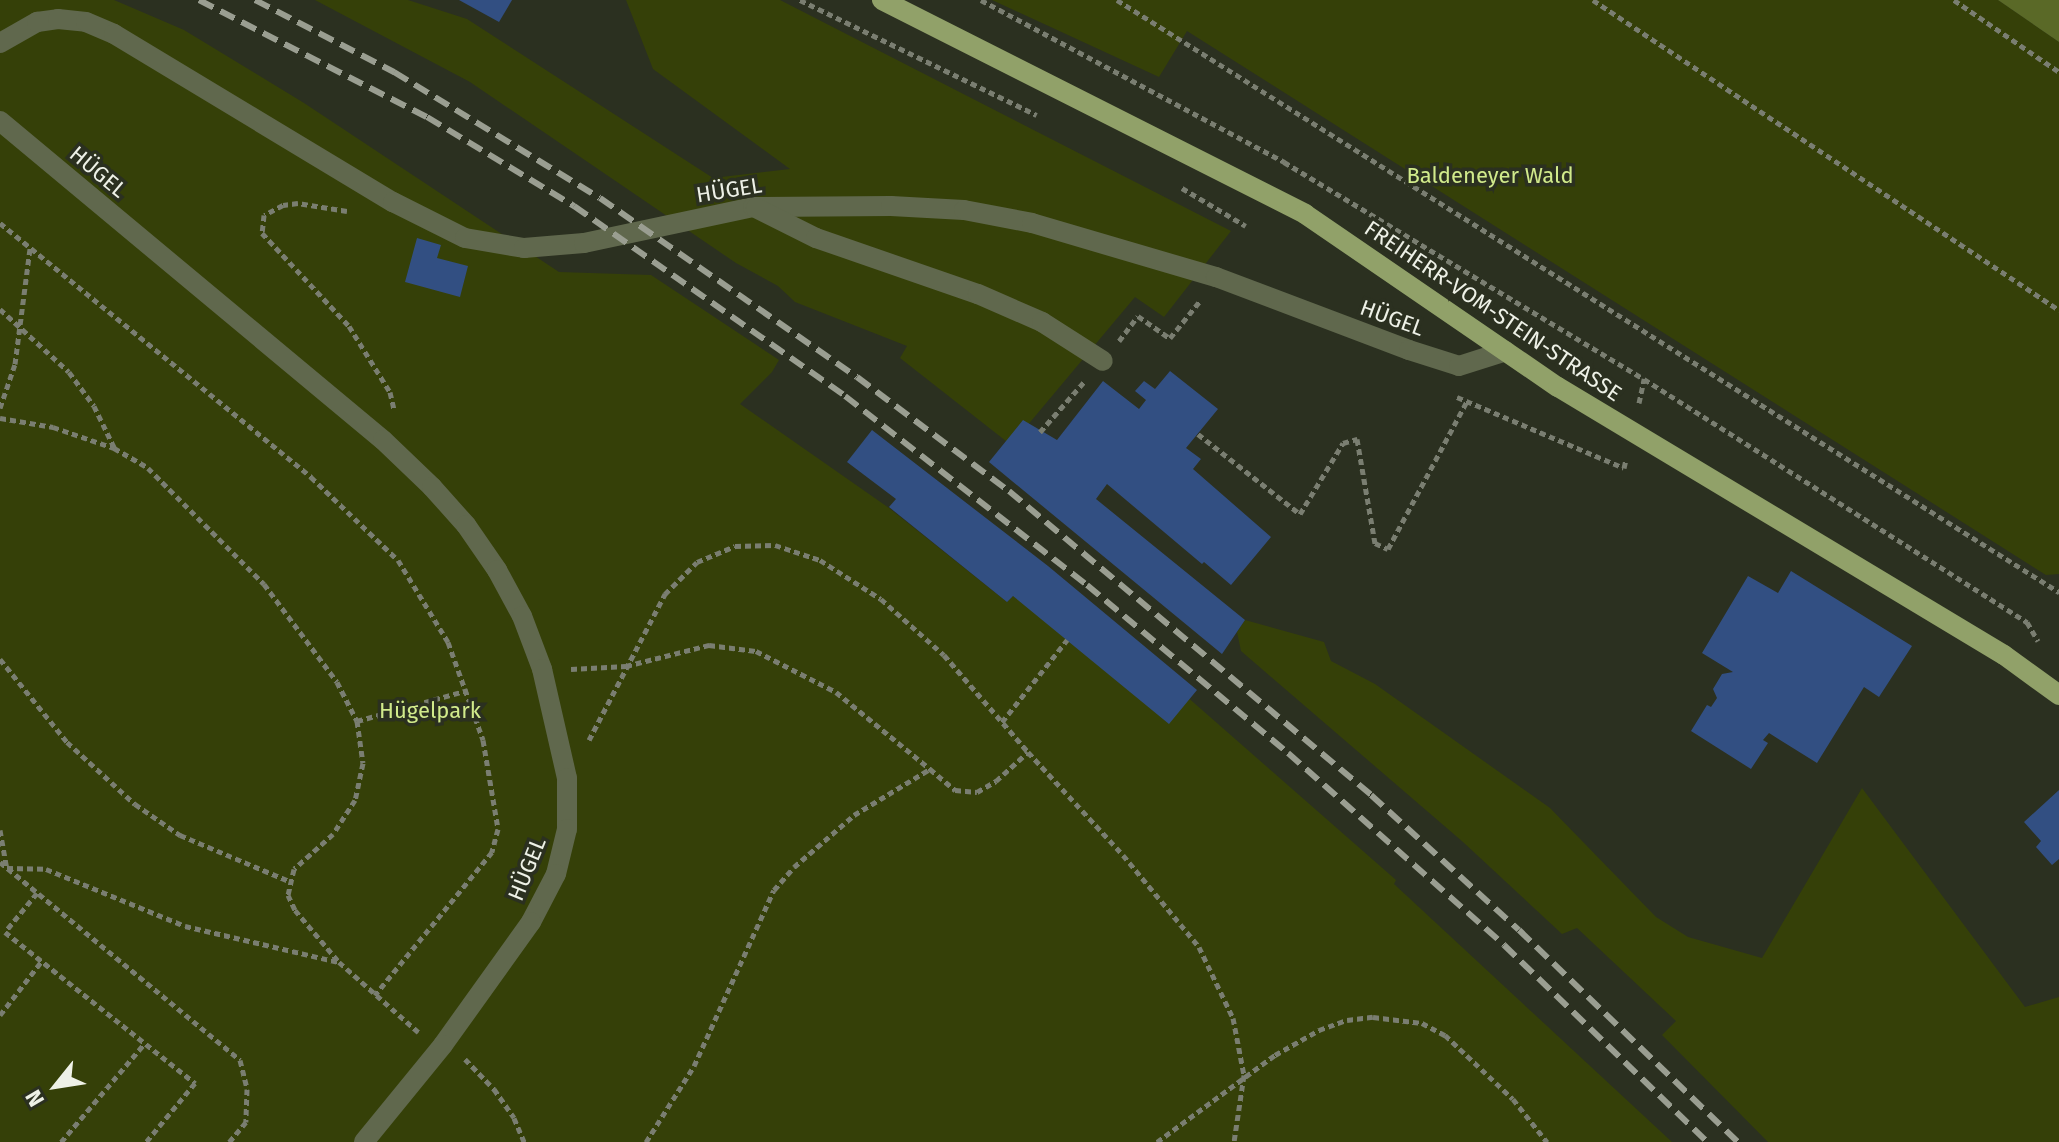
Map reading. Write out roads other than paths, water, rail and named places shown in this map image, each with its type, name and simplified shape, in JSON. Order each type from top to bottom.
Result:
[{"type":"main road","name":"FREIHERR-VOM-STEIN-STRASSE","points":[[882,0],[1305,214],[1558,387],[2004,655],[2059,695]]},
{"type":"lane","name":"HÜGEL","points":[[0,43],[37,22],[58,19],[86,22],[114,34],[393,202],[465,238],[524,248],[584,243],[753,207],[891,206],[964,210],[1032,223],[1216,277],[1459,366],[1506,351]]},
{"type":"lane","name":"HÜGEL","points":[[0,121],[383,440],[432,487],[474,536],[522,616],[542,669],[556,717],[567,778],[567,829],[556,874],[531,922],[443,1045],[364,1142]]},
{"type":"lane","points":[[753,207],[816,238],[978,294],[1042,322],[1103,361]]},
{"type":"railway","points":[[199,0],[427,117],[574,206],[845,396],[1087,585],[1288,753],[1504,945],[1707,1142]]},
{"type":"railway","points":[[255,0],[394,72],[600,198],[857,377],[1009,491],[1371,795],[1519,930],[1738,1142]]},
{"type":"park label","name":"Baldeneyer Wald","points":[[1490,176]]},
{"type":"park label","name":"Hügelpark","points":[[430,711]]}]
